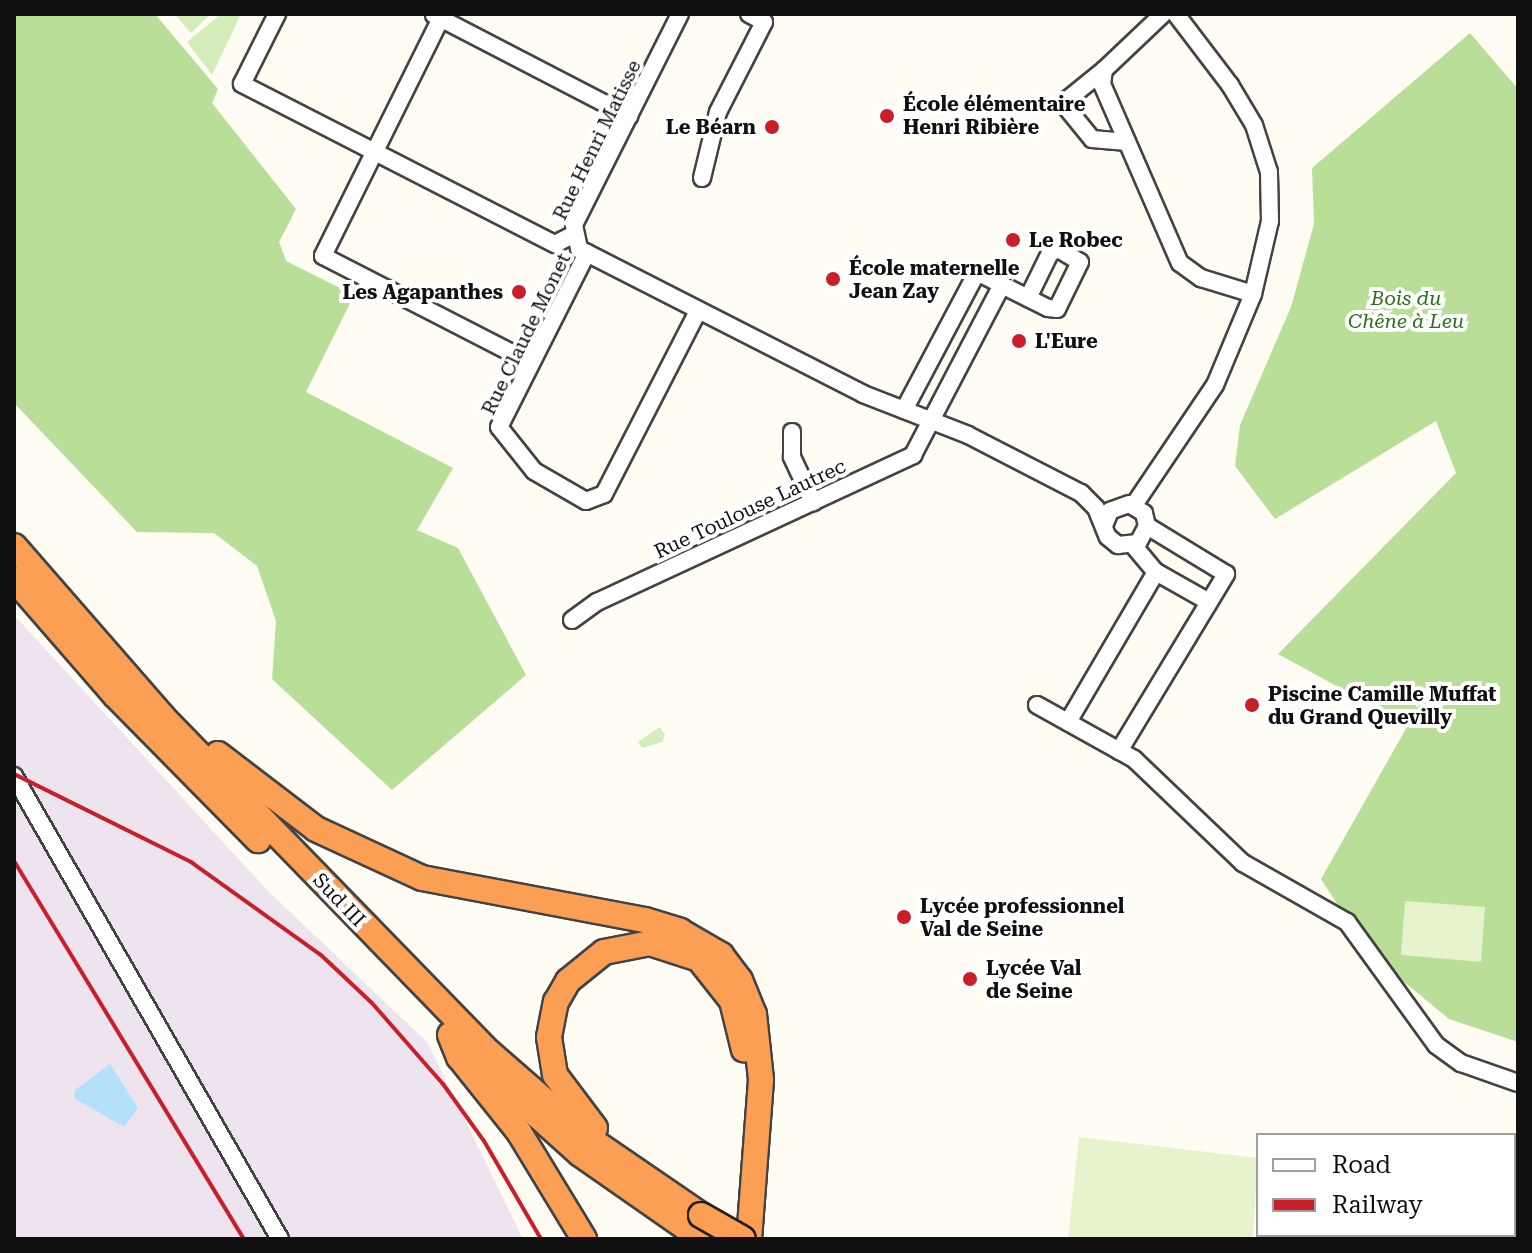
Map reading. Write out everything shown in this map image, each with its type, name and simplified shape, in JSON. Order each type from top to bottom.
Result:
[{"type":"highway","name":"Sud III","points":[[14,546],[163,717],[489,1052],[584,1135],[638,1172],[700,1230]]},
{"type":"highway","name":"Sud III","points":[[14,579],[115,695],[515,1100],[580,1154],[700,1230]]},
{"type":"highway","points":[[163,717],[188,726],[262,792],[316,829],[422,878],[645,920],[680,931],[721,955],[740,980],[754,1014],[760,1067],[746,1239],[700,1230]]},
{"type":"highway","points":[[638,1172],[576,1108],[555,1075],[549,1037],[556,1002],[583,964],[624,945],[650,943],[699,959],[716,976],[732,1001],[744,1040],[745,1111],[732,1239]]},
{"type":"highway","points":[[450,1035],[459,1057],[519,1132],[584,1239]]},
{"type":"street","points":[[277,14],[242,84],[555,244],[573,235]]},
{"type":"street","name":"Rue Henri Matisse","points":[[680,14],[573,235],[587,253],[698,311]]},
{"type":"street","points":[[702,178],[718,112],[764,22],[749,14]]},
{"type":"street","points":[[1127,142],[1092,139],[1066,107],[1068,99],[1163,14]]},
{"type":"street","points":[[1104,526],[1107,515],[1126,505],[1215,385],[1253,294],[1270,221],[1269,172],[1246,110],[1176,14]]},
{"type":"street","points":[[531,363],[323,256],[439,15],[629,116]]},
{"type":"street","points":[[1104,70],[1102,84],[1188,272],[1253,294]]},
{"type":"street","name":"Rue Claude Monet","points":[[587,253],[499,427],[534,471],[586,501],[595,501],[604,494],[698,311]]},
{"type":"street","points":[[904,410],[977,272],[1028,298]]},
{"type":"street","name":"Rue Toulouse Lautrec","points":[[572,620],[597,602],[913,455],[1002,285]]},
{"type":"street","points":[[698,311],[1081,493],[1144,513],[1147,526],[1226,574],[1119,751]]},
{"type":"street","points":[[792,432],[792,457],[813,502]]},
{"type":"street","points":[[1081,493],[1096,508],[1112,542],[1133,545],[1156,572],[1209,602]]},
{"type":"street","points":[[1133,545],[1147,526]]},
{"type":"street","points":[[1068,722],[1156,572]]},
{"type":"street","points":[[1037,705],[1134,759],[1243,863],[1347,922],[1436,1045],[1461,1063],[1518,1083]]},
{"type":"street","points":[[14,776],[280,1239]]},
{"type":"shaded area","points":[[14,615],[269,892],[427,1042],[523,1239],[14,1239]]},
{"type":"green space","points":[[14,14],[155,14],[218,89],[212,103],[296,209],[279,242],[286,261],[354,295],[306,392],[453,468],[417,530],[458,548],[526,675],[392,790],[272,679],[276,621],[257,566],[214,533],[137,532],[14,403]]},
{"type":"green space","points":[[174,14],[211,14],[191,33]]},
{"type":"green space","points":[[221,14],[241,14],[212,75],[187,42]]},
{"type":"green space","name":"Bois du Chêne à Leu","points":[[1470,33],[1518,89],[1518,1042],[1449,1019],[1369,953],[1321,879],[1408,725],[1278,654],[1456,473],[1436,421],[1275,519],[1235,466],[1240,425],[1291,307],[1314,224],[1312,168]]},
{"type":"green space","points":[[660,727],[665,735],[662,742],[642,748],[638,742]]},
{"type":"green space","points":[[1405,901],[1485,907],[1481,962],[1401,955]]},
{"type":"green space","points":[[1079,1137],[1256,1158],[1253,1239],[1068,1239]]},
{"type":"water","points":[[110,1064],[138,1108],[124,1127],[74,1098],[75,1090]]},
{"type":"railway","points":[[14,774],[191,862],[321,955],[372,1003],[443,1084],[484,1141],[541,1239]]},
{"type":"railway","points":[[14,861],[244,1239]]},
{"type":"place","name":"École élémentaire Henri Ribière","points":[[887,116]]},
{"type":"place","name":"Le Béarn","points":[[772,127]]},
{"type":"place","name":"Le Robec","points":[[1013,240]]},
{"type":"place","name":"École maternelle Jean Zay","points":[[833,279]]},
{"type":"place","name":"Les Agapanthes","points":[[519,292]]},
{"type":"place","name":"L'Eure","points":[[1019,341]]},
{"type":"place","name":"Piscine Camille Muffat du Grand Quevilly","points":[[1252,705]]},
{"type":"place","name":"Lycée professionnel Val de Seine","points":[[904,917]]},
{"type":"place","name":"Lycée Val de Seine","points":[[970,979]]}]
